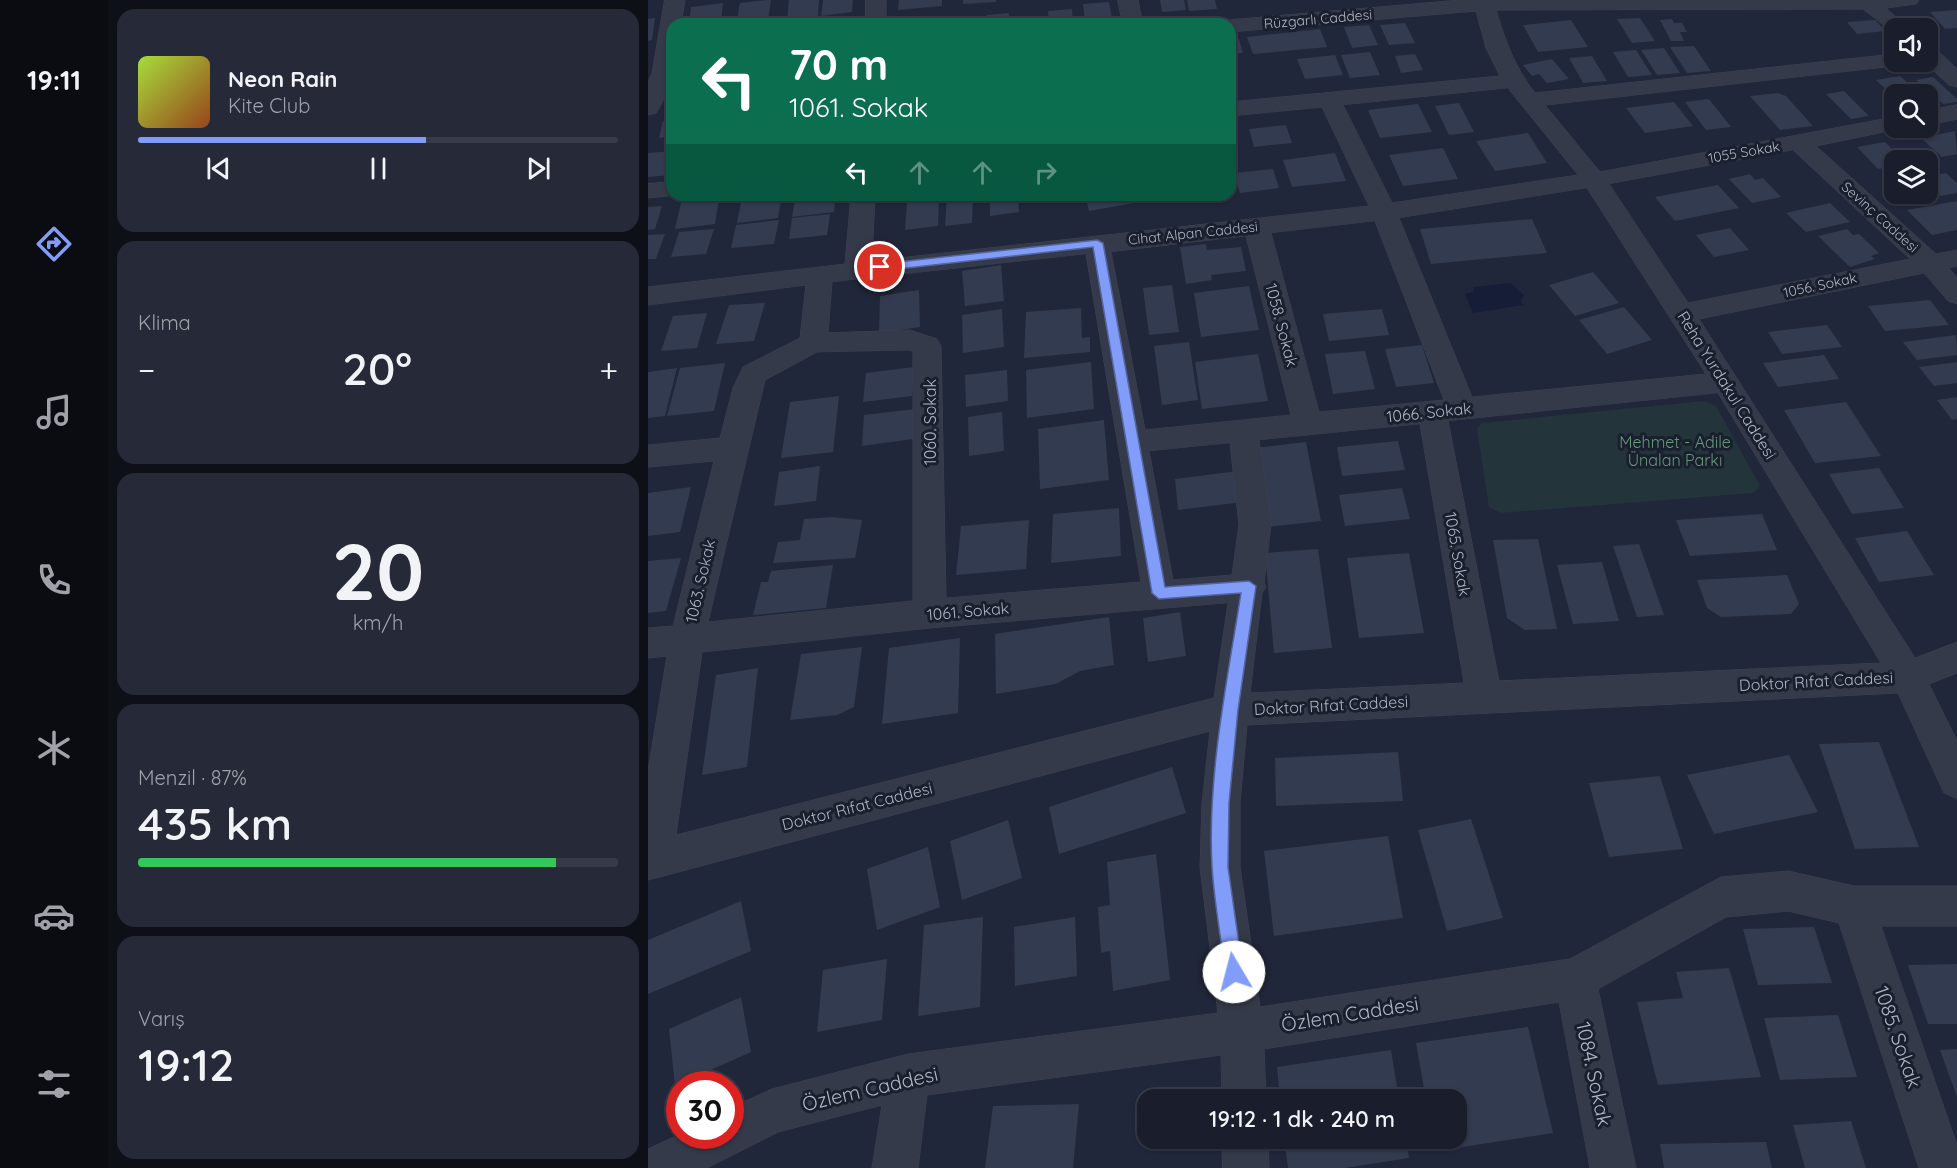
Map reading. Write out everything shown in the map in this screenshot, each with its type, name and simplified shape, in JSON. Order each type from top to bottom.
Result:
[{"type":"street","points":[[673,18],[675,0]]},
{"type":"street","points":[[876,0],[876,18]]},
{"type":"street","points":[[1128,0],[1132,18]]},
{"type":"street","name":"Rüzgarlı Caddesi","points":[[1236,25],[1484,2],[1909,0]]},
{"type":"street","points":[[1866,1],[1886,18]]},
{"type":"street","name":"Reha Yurdakul Caddesi","points":[[1484,2],[1497,48],[1521,91],[1593,179],[1726,382],[1908,677],[1957,781]]},
{"type":"street","points":[[1236,108],[1329,99],[1521,91],[1884,61]]},
{"type":"street","points":[[1938,64],[1957,80]]},
{"type":"street","points":[[648,108],[666,76]]},
{"type":"street","name":"1065. Sokak","points":[[1329,99],[1384,212],[1447,410],[1484,696]]},
{"type":"street","points":[[1938,116],[1957,112]]},
{"type":"street","name":"1055 Sokak","points":[[1593,179],[1884,126]]},
{"type":"street","name":"Sevinç Caddesi","points":[[1798,142],[1930,263],[1957,295]]},
{"type":"street","name":"Cihat Alpan Caddesi","points":[[648,296],[820,274],[1384,212],[1593,179]]},
{"type":"street","points":[[648,191],[666,190]]},
{"type":"street","points":[[858,270],[863,201]]},
{"type":"street","name":"1058. Sokak","points":[[1256,226],[1308,424]]},
{"type":"street","points":[[1097,243],[1159,593]]},
{"type":"street","name":"1056. Sokak","points":[[1682,313],[1957,258]]},
{"type":"street","points":[[813,343],[820,274]]},
{"type":"street","name":"1060. Sokak","points":[[813,343],[910,340],[927,346],[930,615]]},
{"type":"street","name":"1063. Sokak","points":[[651,860],[687,639],[731,448],[753,374],[813,343]]},
{"type":"street","name":"1066. Sokak","points":[[1132,442],[1726,382]]},
{"type":"street","points":[[1243,431],[1255,525],[1249,586],[1230,710],[1221,803],[1220,867],[1242,1031],[1244,1089]]},
{"type":"street","points":[[648,456],[731,448]]},
{"type":"street","name":"1061. Sokak","points":[[648,644],[1249,586]]},
{"type":"street","name":"Doktor Rıfat Caddesi","points":[[651,860],[1230,710],[1908,677],[1957,657]]},
{"type":"street","name":"Özlem Caddesi","points":[[744,1125],[772,1112],[908,1076],[1242,1031],[1575,979],[1721,897],[1788,891],[1854,906],[1957,906]]},
{"type":"street","name":"1085. Sokak","points":[[1854,906],[1942,1168]]},
{"type":"street","name":"1084. Sokak","points":[[1575,979],[1613,1168]]},
{"type":"street","points":[[895,1168],[908,1076]]},
{"type":"street","points":[[658,1168],[697,1149]]},
{"type":"street","points":[[1245,1149],[1246,1168]]},
{"type":"green space","name":"Mehmet - Adile Ünalan Parkı","points":[[1704,401],[1716,406],[1760,486],[1753,493],[1501,513],[1489,507],[1477,429],[1482,423]]},
{"type":"water","points":[[1511,283],[1524,295],[1521,302],[1524,305],[1473,313],[1465,294],[1473,292],[1474,287]]},
{"type":"building","points":[[771,0],[768,18],[737,18],[740,3]]},
{"type":"building","points":[[789,0],[819,0],[818,16],[787,18]]},
{"type":"building","points":[[823,0],[853,0],[852,12],[821,16]]},
{"type":"building","points":[[899,0],[942,0],[942,6],[898,10]]},
{"type":"building","points":[[963,0],[996,0],[996,2],[963,4]]},
{"type":"building","points":[[1160,0],[1184,0],[1186,10],[1162,12]]},
{"type":"building","points":[[1187,0],[1215,0],[1217,9],[1189,11]]},
{"type":"building","points":[[1109,2],[1112,18],[1085,18],[1083,4]]},
{"type":"building","points":[[723,3],[721,18],[690,18],[691,7]]},
{"type":"building","points":[[1072,9],[1073,18],[1049,18],[1048,11]]},
{"type":"building","points":[[1957,10],[1957,28],[1945,29],[1938,18],[1930,12]]},
{"type":"building","points":[[1009,13],[1009,18],[987,18],[987,15]]},
{"type":"building","points":[[655,18],[652,40],[648,41],[648,19]]},
{"type":"building","points":[[1640,18],[1655,41],[1632,43],[1617,19]]},
{"type":"building","points":[[1672,19],[1674,23],[1682,23],[1687,32],[1680,32],[1684,41],[1671,41],[1660,20]]},
{"type":"building","points":[[1571,20],[1588,47],[1538,52],[1523,25]]},
{"type":"building","points":[[1875,20],[1884,31],[1857,34],[1847,22]]},
{"type":"building","points":[[1405,23],[1415,43],[1389,45],[1380,25]]},
{"type":"building","points":[[1369,25],[1378,45],[1352,48],[1344,27]]},
{"type":"building","points":[[1320,29],[1327,47],[1253,54],[1247,37]]},
{"type":"building","points":[[1236,39],[1239,39],[1243,53],[1236,54]]},
{"type":"building","points":[[1694,46],[1711,71],[1687,73],[1670,47]]},
{"type":"building","points":[[1664,48],[1680,73],[1657,75],[1641,50]]},
{"type":"building","points":[[1636,50],[1652,75],[1628,77],[1613,52]]},
{"type":"building","points":[[1370,52],[1380,75],[1350,78],[1341,55]]},
{"type":"building","points":[[1415,54],[1423,70],[1401,73],[1395,56]]},
{"type":"building","points":[[1335,55],[1343,75],[1305,79],[1297,59]]},
{"type":"building","points":[[1592,56],[1607,81],[1583,83],[1569,58]]},
{"type":"building","points":[[1552,59],[1569,79],[1547,83],[1539,74],[1532,76],[1523,65]]},
{"type":"building","points":[[1900,76],[1909,84],[1884,84],[1884,88],[1876,80]]},
{"type":"building","points":[[1933,77],[1957,99],[1957,102],[1943,104],[1938,100],[1938,84],[1920,84],[1916,80]]},
{"type":"building","points":[[1844,91],[1869,116],[1851,119],[1826,94]]},
{"type":"building","points":[[1778,93],[1786,96],[1813,126],[1780,130],[1750,96]]},
{"type":"building","points":[[1709,99],[1731,127],[1706,130],[1685,102]]},
{"type":"building","points":[[1674,102],[1693,126],[1645,133],[1626,108]]},
{"type":"building","points":[[1459,103],[1474,132],[1449,135],[1435,106]]},
{"type":"building","points":[[1418,104],[1432,132],[1380,138],[1368,110]]},
{"type":"building","points":[[663,121],[666,121],[666,137],[659,138]]},
{"type":"building","points":[[1286,125],[1292,143],[1254,147],[1249,129]]},
{"type":"building","points":[[1955,131],[1957,154],[1942,157],[1938,150],[1934,150],[1921,138],[1938,138],[1938,134]]},
{"type":"building","points":[[1528,133],[1547,163],[1495,171],[1476,141]]},
{"type":"building","points":[[1885,142],[1893,150],[1884,150],[1884,168],[1878,169],[1857,147]]},
{"type":"building","points":[[1443,148],[1458,179],[1403,186],[1389,155]]},
{"type":"building","points":[[666,152],[666,175],[648,177],[648,153]]},
{"type":"building","points":[[1335,153],[1346,181],[1292,187],[1283,160]]},
{"type":"building","points":[[1273,169],[1279,188],[1240,193],[1236,173]]},
{"type":"building","points":[[1946,173],[1957,183],[1957,193],[1938,196],[1938,174]]},
{"type":"building","points":[[1750,174],[1755,180],[1763,178],[1781,197],[1752,203],[1729,179]]},
{"type":"building","points":[[1718,185],[1739,208],[1675,221],[1655,197]]},
{"type":"building","points":[[719,201],[715,224],[675,229],[681,203]]},
{"type":"building","points":[[741,201],[781,201],[778,218],[737,223]]},
{"type":"building","points":[[795,201],[835,201],[834,212],[792,217]]},
{"type":"building","points":[[939,201],[938,226],[905,230],[907,202]]},
{"type":"building","points":[[947,201],[973,201],[972,223],[945,226]]},
{"type":"building","points":[[990,201],[1018,201],[1019,212],[990,216]]},
{"type":"building","points":[[1086,201],[1145,201],[1089,211]]},
{"type":"building","points":[[1957,201],[1957,230],[1932,235],[1907,210]]},
{"type":"building","points":[[1830,203],[1850,222],[1806,232],[1786,213]]},
{"type":"building","points":[[662,206],[655,229],[648,230],[648,207]]},
{"type":"building","points":[[830,214],[827,235],[789,239],[792,218]]},
{"type":"building","points":[[1532,219],[1547,253],[1431,264],[1420,229]]},
{"type":"building","points":[[779,220],[774,244],[731,248],[736,225]]},
{"type":"building","points":[[1730,228],[1749,250],[1714,257],[1696,235]]},
{"type":"building","points":[[714,229],[706,254],[671,257],[679,232]]},
{"type":"building","points":[[1847,229],[1853,235],[1859,234],[1879,253],[1871,256],[1875,259],[1850,267],[1818,236]]},
{"type":"building","points":[[665,234],[656,259],[648,259],[648,235]]},
{"type":"building","points":[[1206,244],[1207,250],[1241,247],[1246,271],[1211,275],[1212,280],[1186,284],[1180,247]]},
{"type":"building","points":[[1001,265],[1004,301],[965,306],[962,271]]},
{"type":"building","points":[[1593,272],[1619,303],[1575,316],[1549,285]]},
{"type":"building","points":[[1172,285],[1179,332],[1149,335],[1143,288]]},
{"type":"building","points":[[1249,286],[1259,330],[1201,337],[1194,293]]},
{"type":"building","points":[[919,290],[920,327],[879,333],[880,296]]},
{"type":"building","points":[[1930,300],[1949,325],[1885,331],[1868,306]]},
{"type":"building","points":[[765,303],[754,341],[716,344],[729,305]]},
{"type":"building","points":[[1624,307],[1652,340],[1607,354],[1579,320]]},
{"type":"building","points":[[1081,308],[1082,338],[1090,337],[1090,352],[1024,358],[1026,312]]},
{"type":"building","points":[[1002,309],[1004,347],[963,353],[962,315]]},
{"type":"building","points":[[1382,309],[1389,335],[1329,341],[1323,314]]},
{"type":"building","points":[[707,313],[697,348],[661,351],[673,316]]},
{"type":"building","points":[[1827,325],[1842,347],[1782,354],[1768,332]]},
{"type":"building","points":[[1956,335],[1957,355],[1917,360],[1903,342]]},
{"type":"building","points":[[1189,342],[1198,400],[1162,405],[1154,346]]},
{"type":"building","points":[[1422,345],[1434,383],[1396,387],[1385,349]]},
{"type":"building","points":[[1365,351],[1375,389],[1333,394],[1325,354]]},
{"type":"building","points":[[1258,354],[1268,401],[1202,409],[1195,362]]},
{"type":"building","points":[[1824,355],[1839,379],[1778,387],[1763,363]]},
{"type":"building","points":[[1091,362],[1094,409],[1027,418],[1026,370]]},
{"type":"building","points":[[1957,362],[1957,383],[1934,386],[1919,367]]},
{"type":"building","points":[[725,363],[714,411],[667,416],[680,368]]},
{"type":"building","points":[[914,367],[912,396],[863,402],[866,373]]},
{"type":"building","points":[[677,368],[665,416],[648,418],[648,372]]},
{"type":"building","points":[[1007,370],[1008,401],[966,407],[965,375]]},
{"type":"building","points":[[839,396],[833,452],[781,458],[790,402]]},
{"type":"building","points":[[1957,397],[1957,419],[1952,420],[1937,400]]},
{"type":"building","points":[[1846,402],[1881,456],[1815,463],[1784,410]]},
{"type":"building","points":[[915,409],[913,439],[862,446],[864,415]]},
{"type":"building","points":[[1002,412],[1004,451],[969,456],[968,417]]},
{"type":"building","points":[[1104,420],[1109,480],[1040,489],[1038,429]]},
{"type":"building","points":[[1398,441],[1405,470],[1342,476],[1337,447]]},
{"type":"building","points":[[1306,442],[1321,521],[1267,527],[1254,448]]},
{"type":"building","points":[[820,466],[816,501],[774,506],[779,472]]},
{"type":"building","points":[[1879,468],[1904,508],[1852,514],[1829,474]]},
{"type":"building","points":[[1238,471],[1243,502],[1178,510],[1175,479]]},
{"type":"building","points":[[691,487],[680,532],[648,536],[648,493]]},
{"type":"building","points":[[1402,488],[1410,519],[1345,526],[1339,495]]},
{"type":"building","points":[[1119,508],[1121,556],[1051,563],[1053,514]]},
{"type":"building","points":[[1762,514],[1777,550],[1690,556],[1676,520]]},
{"type":"building","points":[[831,517],[862,520],[855,558],[773,563],[778,542],[800,540],[804,519]]},
{"type":"building","points":[[1029,520],[1026,569],[956,575],[961,526]]},
{"type":"building","points":[[1907,531],[1934,575],[1879,582],[1855,538]]},
{"type":"building","points":[[1538,539],[1557,629],[1525,630],[1507,618],[1493,540]]},
{"type":"building","points":[[1639,544],[1664,615],[1637,617],[1613,546]]},
{"type":"building","points":[[1318,549],[1332,648],[1274,653],[1265,553]]},
{"type":"building","points":[[1409,553],[1424,633],[1359,638],[1347,558]]},
{"type":"building","points":[[681,558],[666,611],[648,613],[648,561]]},
{"type":"building","points":[[1602,562],[1619,621],[1573,624],[1557,565]]},
{"type":"building","points":[[833,565],[826,608],[753,615],[761,582],[768,582],[771,571]]},
{"type":"building","points":[[1787,575],[1799,604],[1791,614],[1721,617],[1707,608],[1697,580]]},
{"type":"building","points":[[1180,612],[1186,656],[1148,662],[1143,618]]},
{"type":"building","points":[[1109,617],[1114,665],[1080,671],[1056,684],[996,694],[995,634]]},
{"type":"building","points":[[960,638],[958,713],[882,724],[889,648]]},
{"type":"building","points":[[862,647],[854,707],[837,715],[790,720],[801,654]]},
{"type":"building","points":[[758,668],[747,767],[702,775],[716,675]]},
{"type":"building","points":[[1879,742],[1919,847],[1855,849],[1819,744]]},
{"type":"building","points":[[1398,752],[1403,801],[1276,806],[1275,758]]},
{"type":"building","points":[[1789,755],[1818,812],[1714,834],[1687,775]]},
{"type":"building","points":[[1172,767],[1186,813],[1059,854],[1049,807]]},
{"type":"building","points":[[1660,776],[1683,849],[1609,857],[1589,783]]},
{"type":"building","points":[[1471,819],[1503,918],[1447,931],[1418,830]]},
{"type":"building","points":[[1008,820],[1022,878],[962,900],[950,841]]},
{"type":"building","points":[[1388,836],[1403,918],[1274,936],[1264,851]]},
{"type":"building","points":[[928,847],[940,907],[877,930],[867,869]]},
{"type":"building","points":[[1156,854],[1170,980],[1113,991],[1110,951],[1101,953],[1098,907],[1110,905],[1107,862]]},
{"type":"building","points":[[741,901],[751,951],[648,994],[648,940]]},
{"type":"building","points":[[983,917],[980,1007],[918,1016],[924,925]]},
{"type":"building","points":[[1075,917],[1077,976],[1015,986],[1014,927]]},
{"type":"building","points":[[1814,927],[1832,983],[1758,985],[1743,929]]},
{"type":"building","points":[[887,959],[882,1020],[817,1032],[823,970]]},
{"type":"building","points":[[1957,964],[1957,1024],[1928,1024],[1908,965]]},
{"type":"building","points":[[1729,968],[1761,1077],[1658,1085],[1637,1002],[1683,998],[1676,972]]},
{"type":"building","points":[[741,997],[751,1052],[709,1071],[673,1071],[669,1029]]},
{"type":"building","points":[[1838,1015],[1857,1077],[1780,1080],[1764,1018]]},
{"type":"building","points":[[1528,1027],[1553,1133],[1467,1146],[1467,1089],[1424,1089],[1416,1043]]},
{"type":"building","points":[[1957,1049],[1957,1097],[1940,1050]]},
{"type":"building","points":[[1391,1050],[1397,1089],[1279,1089],[1277,1067]]},
{"type":"building","points":[[1079,1104],[1073,1168],[985,1168],[993,1106]]},
{"type":"building","points":[[1851,1121],[1866,1168],[1805,1168],[1793,1125]]},
{"type":"building","points":[[1766,1142],[1772,1168],[1664,1168],[1660,1144]]},
{"type":"building","points":[[1285,1149],[1408,1149],[1409,1158],[1345,1168],[1288,1168]]},
{"type":"route","points":[[880,267],[1097,243],[1159,593],[1249,586],[1230,710],[1221,803],[1220,867],[1234,972]]}]
